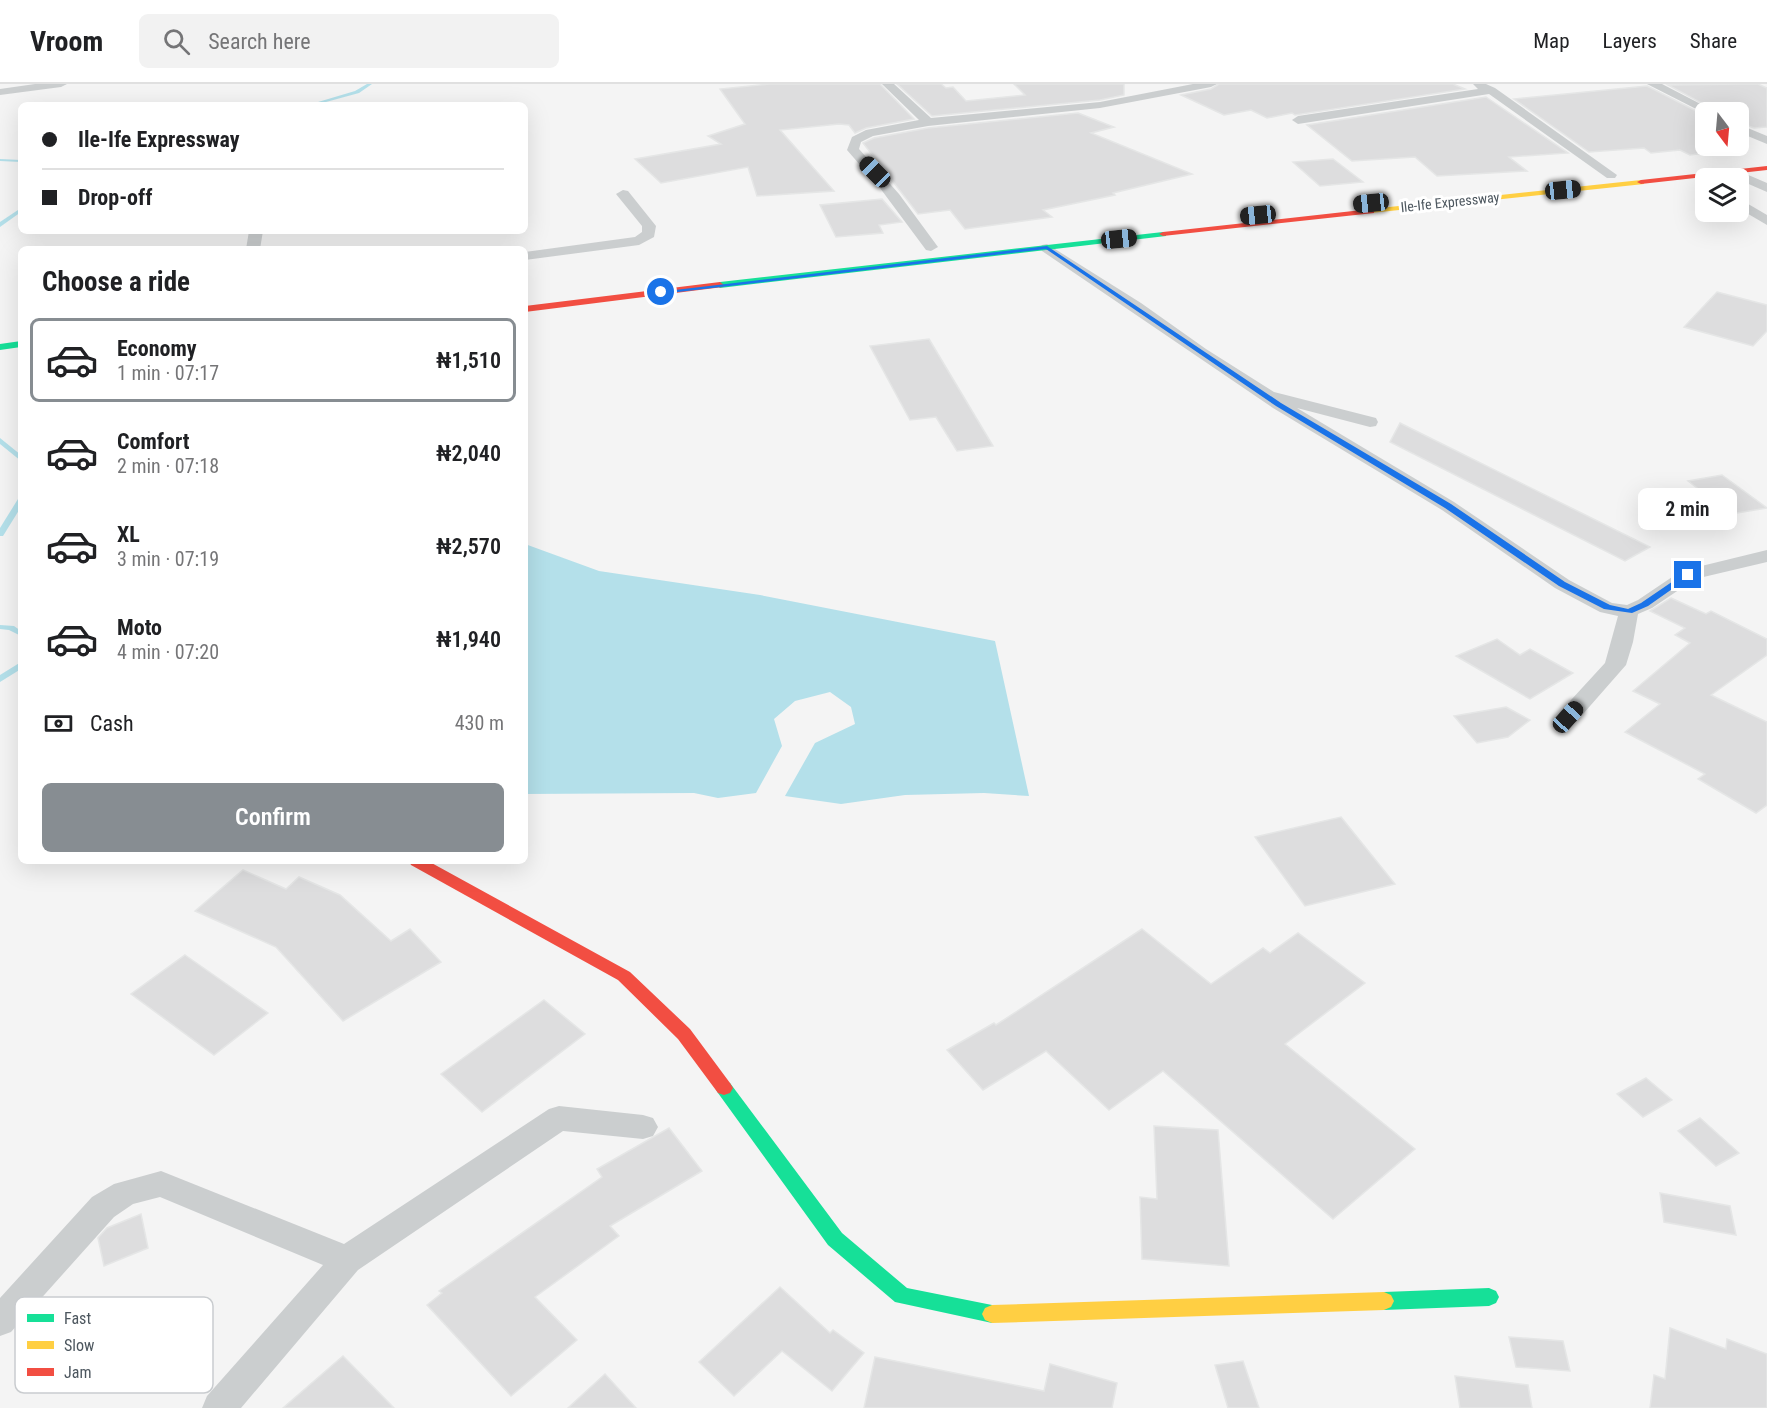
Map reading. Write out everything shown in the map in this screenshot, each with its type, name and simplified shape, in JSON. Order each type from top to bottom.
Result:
[{"type":"main road","name":"Ile-Ife Expressway","points":[[528,309],[905,254],[932,248],[1767,160]]},
{"type":"main road","name":"Ile-Ife Expressway","points":[[1749,170],[1767,168]]},
{"type":"main road","name":"Ile-Ife Expressway","points":[[905,254],[1047,248],[1428,204],[1695,180]]},
{"type":"main road","points":[[0,347],[18,344]]},
{"type":"main road","points":[[0,360],[18,358]]},
{"type":"main road","points":[[421,864],[624,976],[684,1035],[836,1239],[902,1296],[989,1314],[1489,1296]]},
{"type":"street","points":[[0,92],[61,84]]},
{"type":"street","points":[[888,84],[928,122]]},
{"type":"street","points":[[932,248],[900,203],[875,172],[853,150],[856,140],[870,133],[928,122],[1100,105],[1211,84]]},
{"type":"street","points":[[1477,84],[1491,90],[1611,175]]},
{"type":"street","points":[[1653,84],[1695,105]]},
{"type":"street","points":[[1298,120],[1491,90]]},
{"type":"street","points":[[1749,132],[1767,140]]},
{"type":"street","points":[[1749,180],[1767,188]]},
{"type":"street","points":[[528,256],[639,241],[649,234],[649,226],[623,194]]},
{"type":"street","points":[[1749,209],[1767,220]]},
{"type":"street","points":[[1047,248],[1279,404],[1448,506],[1562,584],[1607,608],[1629,612],[1688,575],[1767,556]]},
{"type":"street","points":[[1268,395],[1370,422]]},
{"type":"street","points":[[1568,717],[1615,665],[1623,642],[1629,612]]},
{"type":"street","points":[[219,1408],[347,1260],[559,1118],[643,1127]]},
{"type":"street","points":[[21,1297],[103,1207],[125,1193],[160,1184],[347,1260]]},
{"type":"street","points":[[0,1320],[15,1304]]},
{"type":"water","points":[[528,545],[599,571],[760,595],[995,641],[1029,796],[984,793],[905,795],[841,804],[785,796],[815,743],[855,724],[851,707],[830,692],[795,701],[774,719],[782,746],[756,793],[718,798],[694,793],[528,794]]},
{"type":"building","points":[[770,84],[880,84],[914,119],[866,128],[855,133],[849,125],[839,124],[780,130],[834,191],[757,196],[748,167],[661,183],[635,159],[721,144],[708,136],[745,124],[720,89]]},
{"type":"building","points":[[897,84],[941,84],[946,88],[953,87],[966,101],[1025,95],[1014,84],[1124,84],[1124,95],[1100,100],[932,116]]},
{"type":"building","points":[[1219,84],[1453,84],[1465,89],[1267,118],[1251,110],[1224,115],[1181,95],[1211,89]]},
{"type":"building","points":[[1758,84],[1767,88],[1767,127],[1749,126],[1749,102],[1699,102],[1668,85]]},
{"type":"building","points":[[1647,86],[1695,110],[1695,154],[1690,155],[1680,150],[1651,153],[1644,148],[1589,152],[1514,99]]},
{"type":"building","points":[[1486,97],[1568,153],[1509,157],[1527,171],[1437,176],[1415,157],[1352,161],[1307,125]]},
{"type":"building","points":[[1078,113],[1114,127],[1091,133],[1192,174],[1113,193],[1115,195],[1043,210],[1052,217],[965,229],[950,210],[918,214],[863,143],[874,138],[928,128]]},
{"type":"building","points":[[1333,159],[1363,182],[1320,186],[1293,162]]},
{"type":"building","points":[[882,199],[902,222],[879,225],[883,233],[836,237],[820,205]]},
{"type":"building","points":[[1717,292],[1767,305],[1767,331],[1753,346],[1684,327]]},
{"type":"building","points":[[929,339],[993,446],[957,451],[936,417],[910,420],[870,346]]},
{"type":"building","points":[[1400,423],[1650,547],[1625,561],[1390,442]]},
{"type":"building","points":[[1722,475],[1767,508],[1731,514],[1688,481]]},
{"type":"building","points":[[1671,598],[1706,614],[1711,611],[1767,639],[1767,655],[1711,695],[1767,722],[1767,805],[1756,813],[1698,779],[1705,774],[1625,732],[1660,704],[1633,691],[1690,643],[1675,635],[1685,628],[1650,611]]},
{"type":"building","points":[[1497,639],[1520,655],[1530,649],[1573,673],[1530,699],[1456,656]]},
{"type":"building","points":[[1506,707],[1530,720],[1508,737],[1477,743],[1454,716]]},
{"type":"building","points":[[1341,817],[1395,884],[1305,906],[1255,837]]},
{"type":"building","points":[[243,870],[286,889],[299,877],[340,895],[391,941],[410,929],[441,962],[343,1021],[276,947],[195,911]]},
{"type":"building","points":[[1142,929],[1211,984],[1263,948],[1270,953],[1298,933],[1365,983],[1285,1044],[1415,1149],[1333,1219],[1163,1071],[1109,1110],[1046,1051],[983,1090],[947,1050],[994,1023],[996,1025]]},
{"type":"building","points":[[185,955],[268,1013],[214,1055],[131,994]]},
{"type":"building","points":[[544,1000],[585,1034],[482,1112],[441,1074]]},
{"type":"building","points":[[1646,1078],[1672,1100],[1643,1117],[1617,1094]]},
{"type":"building","points":[[1700,1118],[1739,1153],[1716,1166],[1678,1131]]},
{"type":"building","points":[[1154,1126],[1218,1130],[1229,1266],[1142,1259],[1140,1197],[1157,1199]]},
{"type":"building","points":[[669,1128],[702,1171],[610,1226],[619,1236],[535,1297],[577,1340],[511,1396],[427,1305],[442,1293],[439,1291],[602,1177],[597,1169]]},
{"type":"building","points":[[1660,1193],[1730,1206],[1736,1235],[1664,1222]]},
{"type":"building","points":[[141,1214],[148,1248],[104,1266],[98,1238],[107,1228]]},
{"type":"building","points":[[780,1287],[830,1333],[833,1330],[864,1353],[832,1391],[782,1351],[734,1396],[699,1362]]},
{"type":"building","points":[[1670,1328],[1726,1349],[1727,1339],[1767,1354],[1767,1408],[1650,1408],[1654,1375],[1665,1379]]},
{"type":"building","points":[[1509,1337],[1563,1341],[1570,1371],[1516,1367]]},
{"type":"building","points":[[343,1356],[394,1408],[283,1408]]},
{"type":"building","points":[[875,1357],[1044,1391],[1050,1364],[1117,1383],[1112,1408],[864,1408]]},
{"type":"building","points":[[1243,1361],[1259,1408],[1228,1408],[1215,1365]]},
{"type":"building","points":[[605,1374],[636,1408],[568,1408]]},
{"type":"building","points":[[1455,1376],[1528,1385],[1532,1408],[1460,1408]]},
{"type":"waterway","points":[[321,102],[357,92],[370,84]]},
{"type":"waterway","points":[[0,160],[18,161]]},
{"type":"waterway","points":[[0,225],[18,212]]},
{"type":"waterway","points":[[0,440],[18,456]]},
{"type":"waterway","points":[[0,534],[18,506]]},
{"type":"waterway","points":[[0,627],[11,628],[18,632]]},
{"type":"waterway","points":[[0,679],[18,667]]},
{"type":"traffic: fast","points":[[720,285],[1163,234]]},
{"type":"traffic: fast","points":[[0,347],[18,344]]},
{"type":"traffic: fast","points":[[724,1088],[835,1239],[902,1296],[992,1314]]},
{"type":"traffic: fast","points":[[1384,1301],[1489,1297]]},
{"type":"traffic: slow","points":[[1371,211],[1641,182]]},
{"type":"traffic: slow","points":[[992,1314],[1384,1301]]},
{"type":"traffic: jam","points":[[1641,182],[1767,168]]},
{"type":"traffic: jam","points":[[1163,234],[1371,211]]},
{"type":"traffic: jam","points":[[528,309],[720,285]]},
{"type":"traffic: jam","points":[[421,864],[624,976],[684,1034],[724,1088]]},
{"type":"route","points":[[661,292],[819,272],[1047,248],[1279,404],[1448,506],[1562,584],[1607,608],[1629,612],[1688,575]]}]
